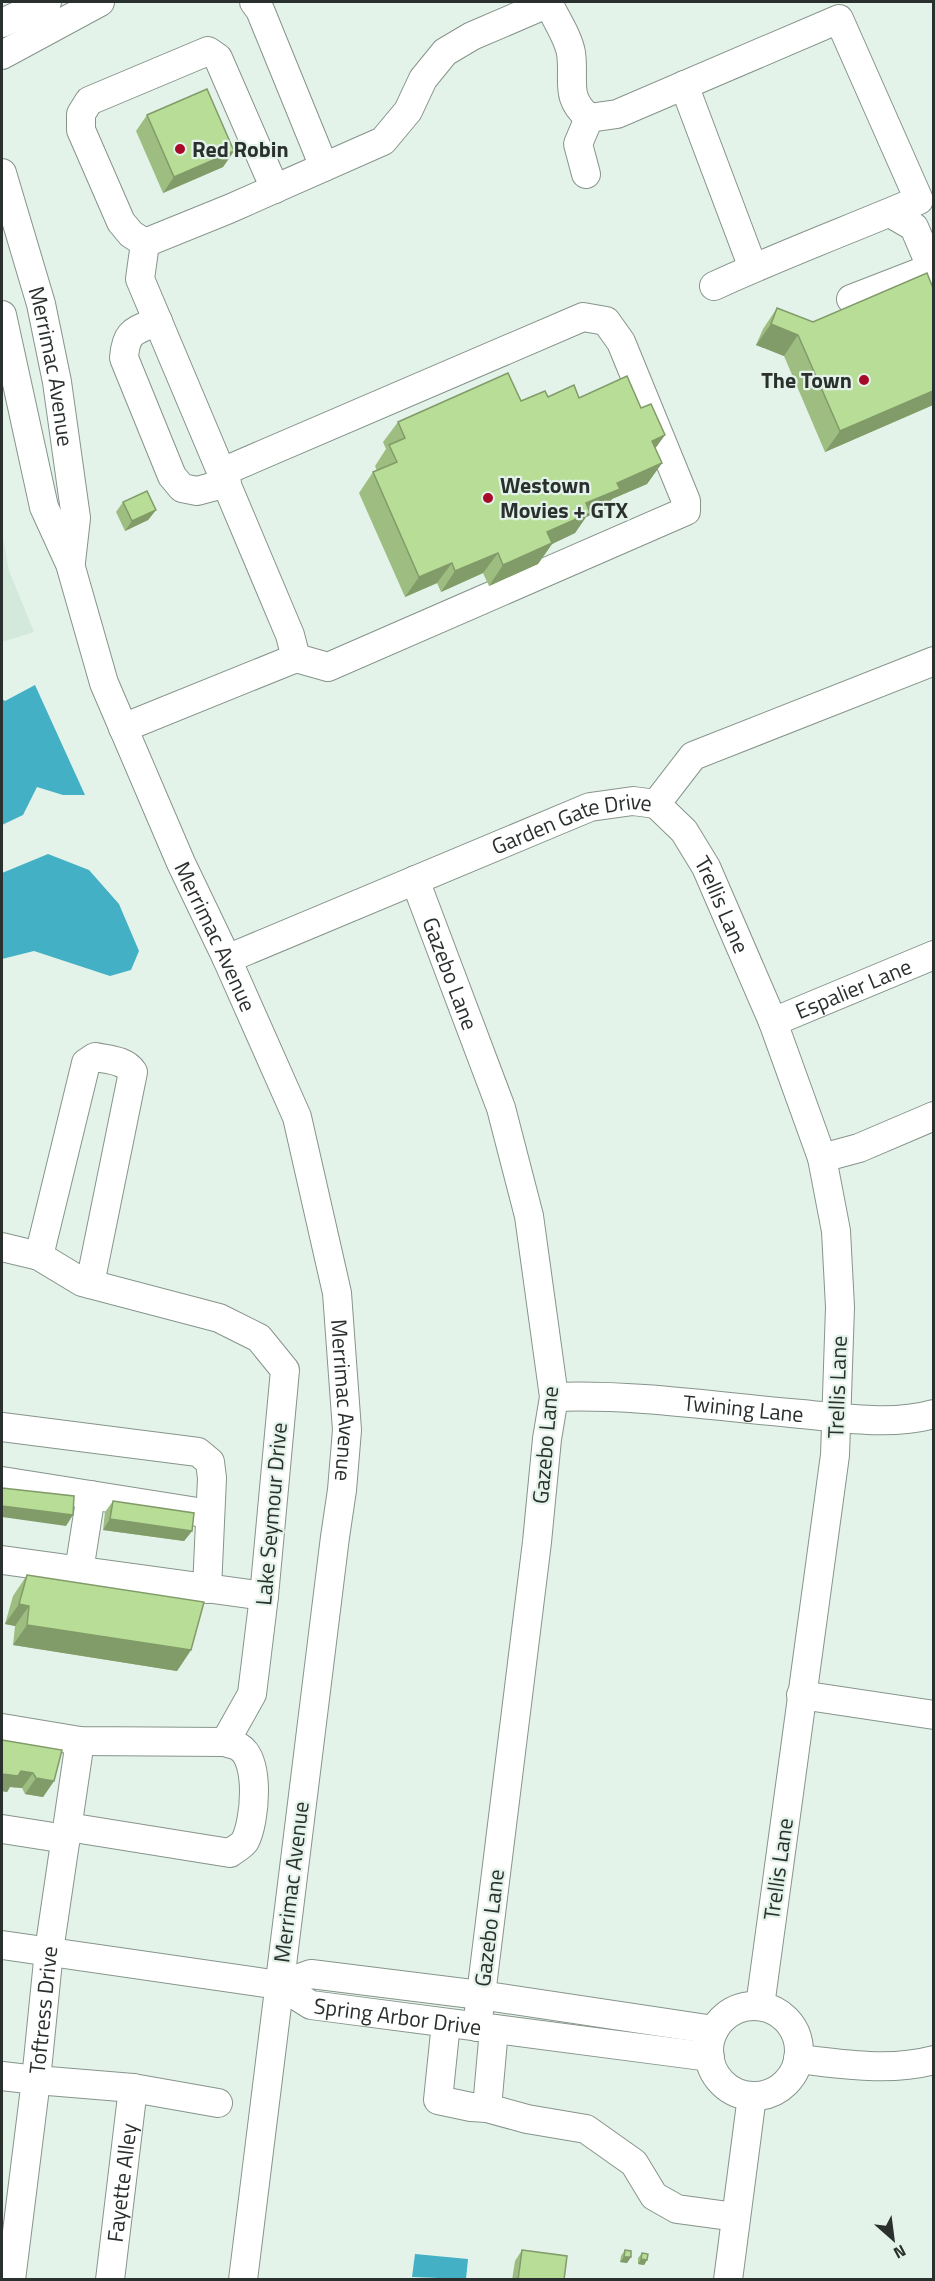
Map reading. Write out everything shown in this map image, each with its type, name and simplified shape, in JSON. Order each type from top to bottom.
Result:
[{"type":"street","points":[[2,23],[47,2]]},
{"type":"street","points":[[2,55],[100,2]]},
{"type":"street","points":[[254,2],[260,10],[324,167]]},
{"type":"street","points":[[145,243],[180,230],[383,141],[408,111],[423,78],[445,52],[472,36],[549,2],[570,52],[573,91],[578,108],[589,118]]},
{"type":"street","points":[[589,118],[617,114],[839,19],[919,200],[714,286]]},
{"type":"street","points":[[145,243],[131,234],[121,222],[81,130],[81,114],[89,101],[208,51],[218,57],[275,189]]},
{"type":"street","points":[[684,85],[753,268]]},
{"type":"street","points":[[586,174],[578,144],[589,118]]},
{"type":"street","name":"Merrimac Avenue","points":[[2,173],[41,304],[57,382],[75,518],[70,564]]},
{"type":"street","points":[[851,299],[932,271],[914,227],[890,213]]},
{"type":"street","points":[[145,243],[140,279],[225,477],[290,635],[296,658]]},
{"type":"street","name":"Merrimac Avenue","points":[[2,315],[44,507],[70,564],[104,683],[181,863],[227,959],[297,1117],[336,1293],[346,1430],[342,1490],[334,1536],[243,2280]]},
{"type":"street","points":[[123,729],[296,658],[328,667],[686,511],[686,501],[621,342],[606,321],[583,317],[197,491],[182,488],[172,476],[124,358],[125,341],[132,332],[158,321]]},
{"type":"street","name":"Garden Gate Drive","points":[[227,959],[590,807],[633,801],[656,804],[693,756],[933,661]]},
{"type":"street","name":"Trellis Lane","points":[[656,804],[684,831],[706,867],[774,1022],[822,1158],[836,1231],[840,1307],[835,1455],[760,2007]]},
{"type":"street","name":"Gazebo Lane","points":[[415,880],[501,1108],[529,1216],[554,1397],[480,1995],[486,2028],[487,2108]]},
{"type":"street","name":"Espalier Lane","points":[[774,1022],[933,955]]},
{"type":"street","points":[[39,1256],[86,1063],[95,1057],[129,1066],[134,1072],[90,1284]]},
{"type":"street","points":[[822,1158],[859,1148],[933,1116]]},
{"type":"street","name":"Lake Seymour Drive","points":[[2,1247],[39,1256],[82,1282],[219,1318],[259,1338],[285,1370],[264,1596],[252,1694],[225,1742]]},
{"type":"street","name":"Twining Lane","points":[[554,1397],[597,1395],[835,1417],[917,1419],[933,1414]]},
{"type":"street","points":[[2,1427],[198,1452],[210,1462],[212,1478],[207,1588]]},
{"type":"street","points":[[2,1481],[210,1514]]},
{"type":"street","points":[[79,1571],[91,1495]]},
{"type":"street","points":[[2,1560],[264,1596]]},
{"type":"street","points":[[801,1695],[933,1715]]},
{"type":"street","points":[[2,1728],[80,1742],[225,1742],[240,1747],[248,1757],[255,1785],[249,1830],[244,1844],[230,1853],[67,1833],[2,1829]]},
{"type":"street","name":"Toftress Drive","points":[[13,2278],[49,1951],[80,1742]]},
{"type":"street","points":[[2,1945],[279,1984]]},
{"type":"street","name":"Spring Arbor Drive","points":[[279,1984],[311,1974],[480,1995],[712,2044]]},
{"type":"street","name":"Spring Arbor Drive","points":[[279,1984],[311,2005],[486,2028],[712,2044]]},
{"type":"street","points":[[746,2007],[760,2007],[774,2010],[790,2025],[799,2045],[798,2059],[794,2071],[782,2086],[765,2095],[752,2096],[729,2088],[720,2080],[713,2069],[712,2044],[723,2019],[733,2011],[746,2007]]},
{"type":"street","points":[[446,2023],[438,2100],[586,2129],[634,2163],[654,2196],[677,2209],[736,2217]]},
{"type":"street","points":[[798,2059],[864,2066],[891,2066],[933,2060]]},
{"type":"street","points":[[2,2076],[133,2088],[218,2103]]},
{"type":"street","name":"Fayette Alley","points":[[110,2280],[133,2088]]},
{"type":"street","points":[[728,2280],[752,2096]]},
{"type":"shaded area","points":[[2,531],[9,571],[34,632],[2,642]]},
{"type":"water","points":[[35,685],[85,795],[63,795],[37,787],[23,815],[2,825],[2,699],[5,701]]},
{"type":"water","points":[[48,854],[89,870],[119,904],[139,951],[131,970],[110,976],[34,951],[2,959],[2,873]]},
{"type":"water","points":[[415,2254],[468,2259],[466,2279],[412,2277]]},
{"type":"building","name":"Red Robin","points":[[207,89],[234,151],[174,177],[147,115]]},
{"type":"building","name":"The Town","points":[[927,273],[933,288],[933,391],[840,431],[798,335],[771,324],[777,308],[813,322]]},
{"type":"building","name":"Westown Movies + GTX","points":[[508,373],[521,401],[545,391],[548,397],[574,385],[579,398],[627,376],[641,408],[651,404],[665,435],[652,441],[662,463],[617,483],[620,489],[586,503],[590,513],[547,532],[552,543],[503,565],[498,553],[455,571],[452,563],[419,577],[373,472],[397,462],[389,445],[405,438],[398,422]]},
{"type":"building","points":[[147,491],[156,510],[132,521],[123,502]]},
{"type":"building","points":[[2,1488],[74,1496],[73,1515],[2,1506]]},
{"type":"building","points":[[113,1501],[194,1513],[192,1531],[110,1519]]},
{"type":"building","points":[[27,1575],[204,1602],[191,1650],[27,1625],[29,1606],[19,1604]]},
{"type":"building","points":[[2,1740],[62,1750],[54,1781],[36,1778],[33,1773],[21,1771],[18,1776],[2,1774]]},
{"type":"building","points":[[522,2250],[567,2256],[564,2280],[518,2280]]},
{"type":"building","points":[[625,2250],[631,2251],[631,2257],[624,2257]]},
{"type":"building","points":[[642,2253],[648,2254],[647,2260],[641,2259]]},
{"type":"place","name":"Red Robin","points":[[180,149]]},
{"type":"place","name":"The Town","points":[[864,380]]},
{"type":"place","name":"Westown Movies + GTX","points":[[488,498]]}]
